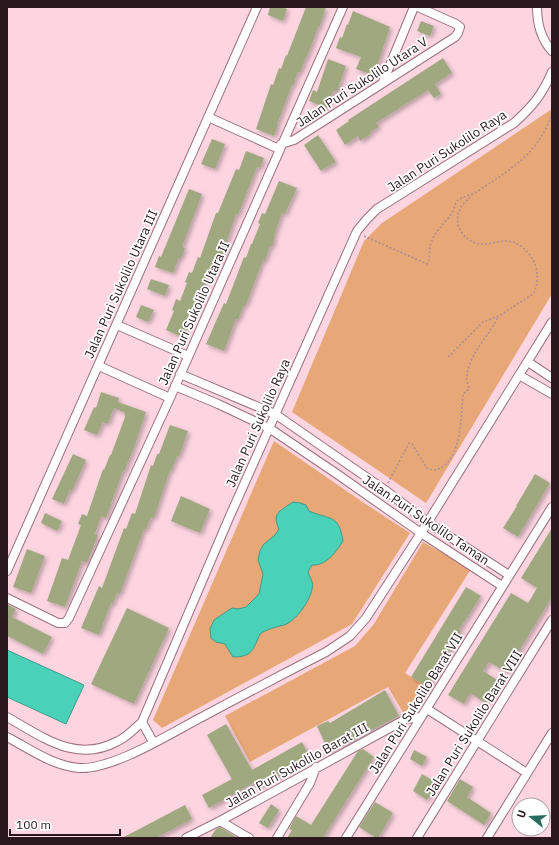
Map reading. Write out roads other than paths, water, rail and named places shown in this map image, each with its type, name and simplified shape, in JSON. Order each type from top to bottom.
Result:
[{"type":"street","name":"Jalan Puri Sukolilo Utara III","points":[[7,571],[257,7]]},
{"type":"street","name":"Jalan Puri Sukolilo Utara II","points":[[7,598],[60,623],[65,623],[69,618],[170,398],[343,7]]},
{"type":"street","points":[[382,82],[414,7]]},
{"type":"street","name":"Jalan Puri Sukolilo Utara V","points":[[280,147],[294,140],[382,82],[455,37],[460,29],[458,26],[418,7]]},
{"type":"street","points":[[537,7],[538,22],[542,36],[552,51]]},
{"type":"street","name":"Jalan Puri Sukolilo Raya","points":[[7,717],[55,743],[79,751],[88,751],[120,741],[142,722],[229,518],[357,231],[377,209],[514,123],[531,108],[544,89],[552,72]]},
{"type":"street","points":[[208,117],[280,147]]},
{"type":"street","points":[[7,737],[56,763],[68,767],[80,768],[101,766],[118,760],[326,652],[350,636],[366,618],[421,533],[552,322]]},
{"type":"street","points":[[117,324],[188,356]]},
{"type":"street","points":[[528,362],[552,378]]},
{"type":"street","points":[[99,366],[170,398]]},
{"type":"street","name":"Jalan Puri Sukolilo Taman","points":[[180,374],[275,414],[346,462],[427,522],[464,545],[506,580]]},
{"type":"street","points":[[519,375],[552,394]]},
{"type":"street","name":"Jalan Puri Sukolilo Taman","points":[[174,386],[227,408],[269,428],[421,533],[457,556],[506,580]]},
{"type":"street","points":[[227,408],[232,396]]},
{"type":"street","points":[[337,474],[346,462]]},
{"type":"street","name":"Jalan Puri Sukolilo Barat VII","points":[[346,838],[552,507]]},
{"type":"street","points":[[457,556],[464,545]]},
{"type":"street","name":"Jalan Puri Sukolilo Barat VIII","points":[[417,838],[552,620]]},
{"type":"street","points":[[427,709],[527,773]]},
{"type":"street","name":"Jalan Puri Sukolilo Barat III","points":[[186,838],[220,821],[406,719],[420,717]]},
{"type":"street","points":[[142,722],[153,742]]},
{"type":"street","points":[[487,838],[552,733]]},
{"type":"street","points":[[276,838],[310,783],[316,767]]},
{"type":"street","points":[[220,821],[249,838]]}]
